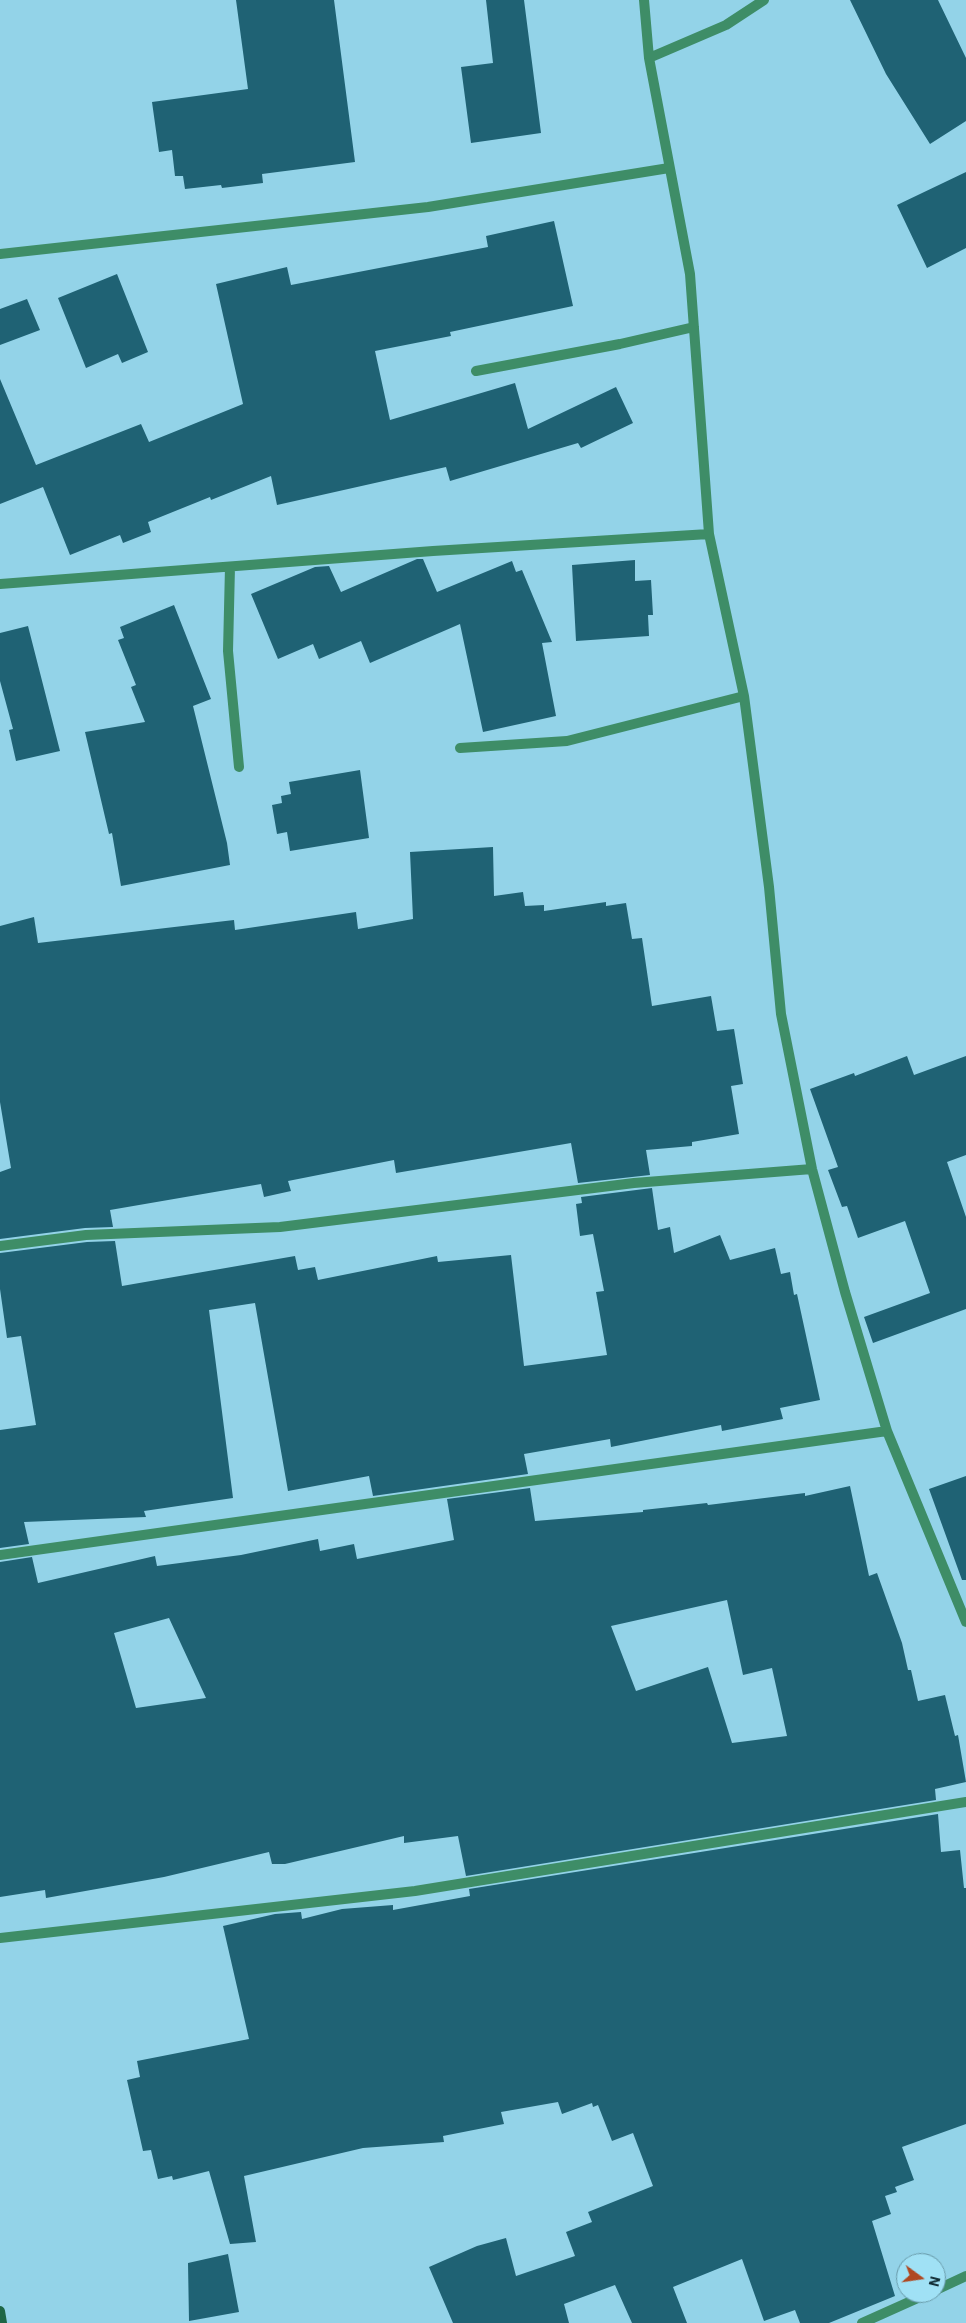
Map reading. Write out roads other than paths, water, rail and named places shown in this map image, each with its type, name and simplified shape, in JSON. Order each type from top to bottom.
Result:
[{"type":"main road","points":[[0,2312],[2,2323]]},
{"type":"street","points":[[644,0],[649,58],[690,274],[709,534],[744,696],[769,887],[780,1014],[812,1169],[845,1292],[887,1431],[966,1622]]},
{"type":"street","points":[[649,58],[726,25],[764,0]]},
{"type":"street","points":[[0,254],[428,207],[669,168]]},
{"type":"street","points":[[476,371],[620,344],[694,327]]},
{"type":"street","points":[[0,584],[709,534]]},
{"type":"street","points":[[230,567],[228,651],[239,767]]},
{"type":"street","points":[[460,748],[567,741],[744,696]]},
{"type":"street","points":[[0,1246],[86,1235],[280,1227],[634,1183],[812,1169]]},
{"type":"street","points":[[0,1555],[887,1431]]},
{"type":"street","points":[[0,1938],[415,1891],[966,1802]]},
{"type":"street","points":[[946,2285],[966,2276]]},
{"type":"street","points":[[862,2323],[907,2303]]}]
